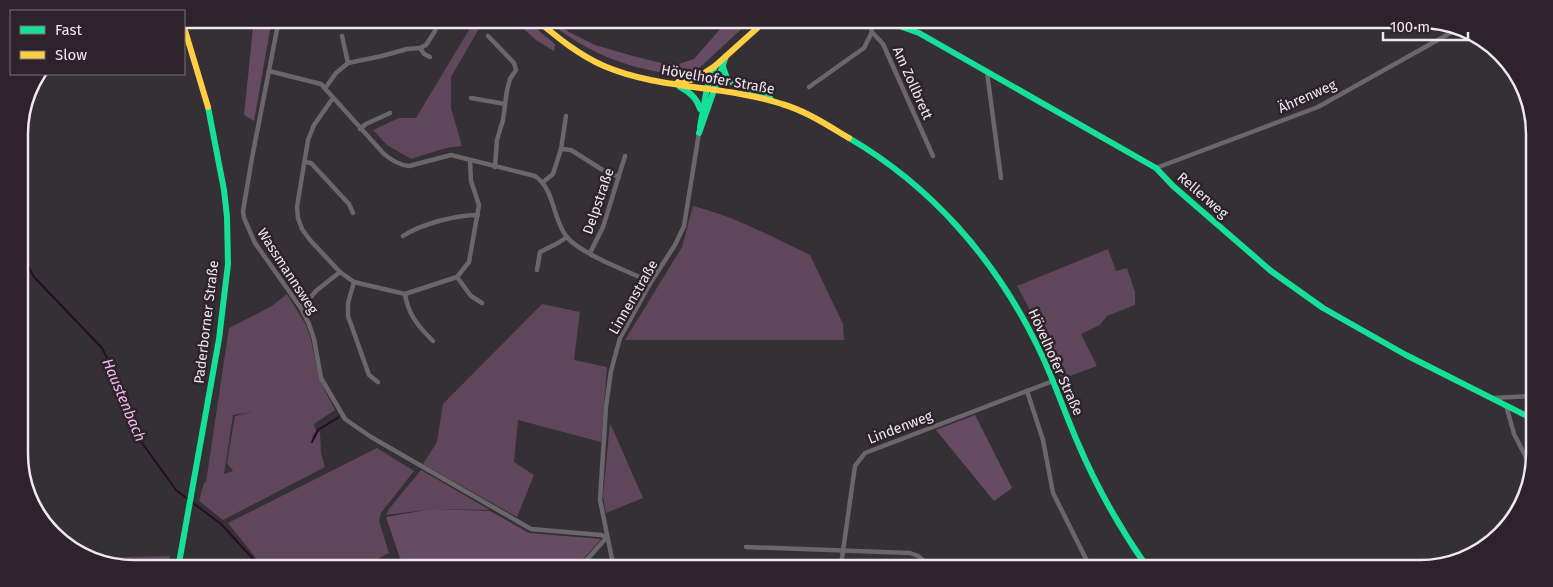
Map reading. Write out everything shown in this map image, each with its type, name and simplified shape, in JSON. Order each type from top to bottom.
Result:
[{"type":"main road","name":"Hövelhofer Straße","points":[[547,28],[587,56],[612,69],[641,77],[773,101],[804,112],[866,148],[934,200],[990,264],[1013,300],[1030,331],[1053,381],[1096,483],[1115,519],[1142,559]]},
{"type":"main road","points":[[672,83],[695,79],[715,66],[757,28]]},
{"type":"main road","name":"Rellerweg","points":[[905,28],[919,33],[1156,168],[1173,186],[1271,271],[1323,308],[1406,354],[1526,415]]},
{"type":"main road","name":"Paderborner Straße","points":[[180,560],[220,332],[227,277],[228,244],[225,202],[209,112],[185,30]]},
{"type":"main road","points":[[699,133],[724,67],[726,55]]},
{"type":"main road","points":[[699,133],[707,88],[715,66]]},
{"type":"main road","points":[[724,67],[729,80],[736,85],[763,94],[773,101]]},
{"type":"main road","points":[[672,83],[690,92],[699,102],[701,114]]},
{"type":"street","name":"Wassmannsweg","points":[[277,28],[252,158],[243,210],[244,218],[255,243],[301,308],[314,339],[322,378],[345,419],[371,437],[532,529],[607,537]]},
{"type":"street","points":[[326,87],[348,63],[420,48],[426,45],[436,31],[436,28]]},
{"type":"street","name":"Am Zollbrett","points":[[871,28],[883,44],[933,156]]},
{"type":"street","points":[[809,87],[864,48],[872,32]]},
{"type":"street","name":"Ährenweg","points":[[1156,168],[1318,107],[1451,33]]},
{"type":"street","points":[[342,36],[348,63]]},
{"type":"street","points":[[488,36],[514,63],[516,70],[510,79],[497,140],[494,167]]},
{"type":"street","points":[[420,48],[424,54],[430,57]]},
{"type":"street","points":[[268,70],[309,80],[326,87],[333,98],[384,154],[403,166],[416,165],[451,155],[458,155],[470,161],[535,176],[543,182],[567,237],[590,253],[651,282]]},
{"type":"street","points":[[987,72],[1001,178]]},
{"type":"street","points":[[333,98],[314,125],[308,140],[298,218],[302,229],[310,240],[340,272],[354,282],[405,294],[457,277],[469,262],[478,215],[479,205],[471,181],[470,161]]},
{"type":"street","points":[[471,98],[505,104]]},
{"type":"street","points":[[360,129],[366,124],[390,113]]},
{"type":"street","points":[[543,182],[554,174],[561,149],[566,116]]},
{"type":"street","name":"Linnenstraße","points":[[612,560],[600,500],[606,407],[611,371],[620,338],[651,282],[672,252],[684,226],[699,133]]},
{"type":"street","points":[[561,149],[571,150],[601,169],[619,177]]},
{"type":"street","name":"Delpstraße","points":[[590,253],[603,227],[625,156]]},
{"type":"street","points":[[305,162],[311,163],[349,204],[353,213]]},
{"type":"street","points":[[403,236],[412,230],[456,217],[478,215]]},
{"type":"street","points":[[537,270],[540,252],[567,237]]},
{"type":"street","points":[[301,308],[317,290],[340,272]]},
{"type":"street","points":[[457,277],[471,296],[482,303]]},
{"type":"street","points":[[354,282],[348,304],[348,316],[368,374],[378,382]]},
{"type":"street","points":[[405,294],[406,305],[415,323],[433,341]]},
{"type":"street","name":"Lindenweg","points":[[842,559],[855,466],[865,453],[1053,381]]},
{"type":"street","points":[[1027,391],[1043,440],[1051,487],[1087,559]]},
{"type":"street","name":"Rellerweg","points":[[1494,398],[1526,396]]},
{"type":"street","points":[[1505,404],[1514,434],[1526,457]]},
{"type":"street","points":[[587,560],[607,537]]},
{"type":"street","points":[[746,547],[910,553],[922,559]]},
{"type":"shaded area","points":[[253,28],[270,28],[254,121],[244,115]]},
{"type":"shaded area","points":[[470,28],[479,28],[451,77],[451,108],[462,146],[446,148],[411,159],[387,145],[373,130],[399,118],[416,118]]},
{"type":"shaded area","points":[[523,28],[536,28],[555,44],[554,51],[536,40]]},
{"type":"shaded area","points":[[556,28],[564,28],[595,45],[661,63],[679,64],[694,59],[721,28],[743,28],[696,71],[686,75],[643,69],[613,59],[586,47]]},
{"type":"shaded area","points":[[693,206],[738,221],[810,255],[843,324],[844,340],[625,340],[682,247]]},
{"type":"shaded area","points":[[1108,249],[1116,271],[1127,268],[1135,292],[1135,305],[1107,316],[1100,325],[1081,334],[1097,366],[1062,379],[1042,332],[1017,286]]},
{"type":"shaded area","points":[[287,294],[306,325],[319,379],[335,410],[314,424],[316,431],[312,438],[314,439],[318,432],[320,432],[321,453],[325,467],[223,520],[199,501],[204,483],[206,482],[229,328],[272,306]],"holes":[[[253,412],[235,416],[227,463],[233,471],[224,474],[233,415]]]},
{"type":"shaded area","points":[[542,304],[580,312],[574,360],[607,367],[601,442],[518,420],[514,462],[534,475],[517,517],[423,464],[437,442],[443,404]]},
{"type":"shaded area","points":[[975,415],[1012,488],[994,501],[936,430]]},
{"type":"shaded area","points":[[610,423],[643,498],[606,513],[603,497]]},
{"type":"shaded area","points":[[377,448],[414,471],[381,513],[379,521],[389,553],[375,560],[258,560],[228,523]]},
{"type":"shaded area","points":[[421,470],[490,510],[433,509],[386,515]]},
{"type":"shaded area","points":[[432,509],[490,511],[529,533],[601,539],[583,560],[401,560],[386,517]]},
{"type":"shaded area","points":[[170,556],[169,560],[134,560],[116,557]]},
{"type":"waterway","name":"Haustenbach","points":[[28,266],[34,277],[102,348],[123,390],[140,440],[176,490],[189,500]]},
{"type":"waterway","points":[[312,442],[318,430],[339,417]]},
{"type":"waterway","name":"Haustenbach","points":[[193,503],[221,524],[254,560]]},
{"type":"traffic: fast","points":[[905,28],[919,33],[1156,168],[1173,186],[1271,271],[1323,308],[1406,355],[1526,415]]},
{"type":"traffic: fast","points":[[699,133],[726,56]]},
{"type":"traffic: fast","points":[[700,127],[707,88],[715,66]]},
{"type":"traffic: fast","points":[[723,67],[727,78],[731,82],[770,98]]},
{"type":"traffic: fast","points":[[680,87],[693,96],[700,109]]},
{"type":"traffic: fast","points":[[180,560],[219,339],[228,264],[227,217],[224,190],[208,107]]},
{"type":"traffic: fast","points":[[849,138],[907,178],[933,202],[958,227],[1001,282],[1042,355],[1084,458],[1100,490],[1142,559]]},
{"type":"traffic: slow","points":[[546,28],[595,62],[625,74],[670,84],[738,93],[782,104],[808,114],[849,138]]},
{"type":"traffic: slow","points":[[678,82],[695,79],[715,66],[757,28]]},
{"type":"traffic: slow","points":[[185,30],[208,107]]}]
